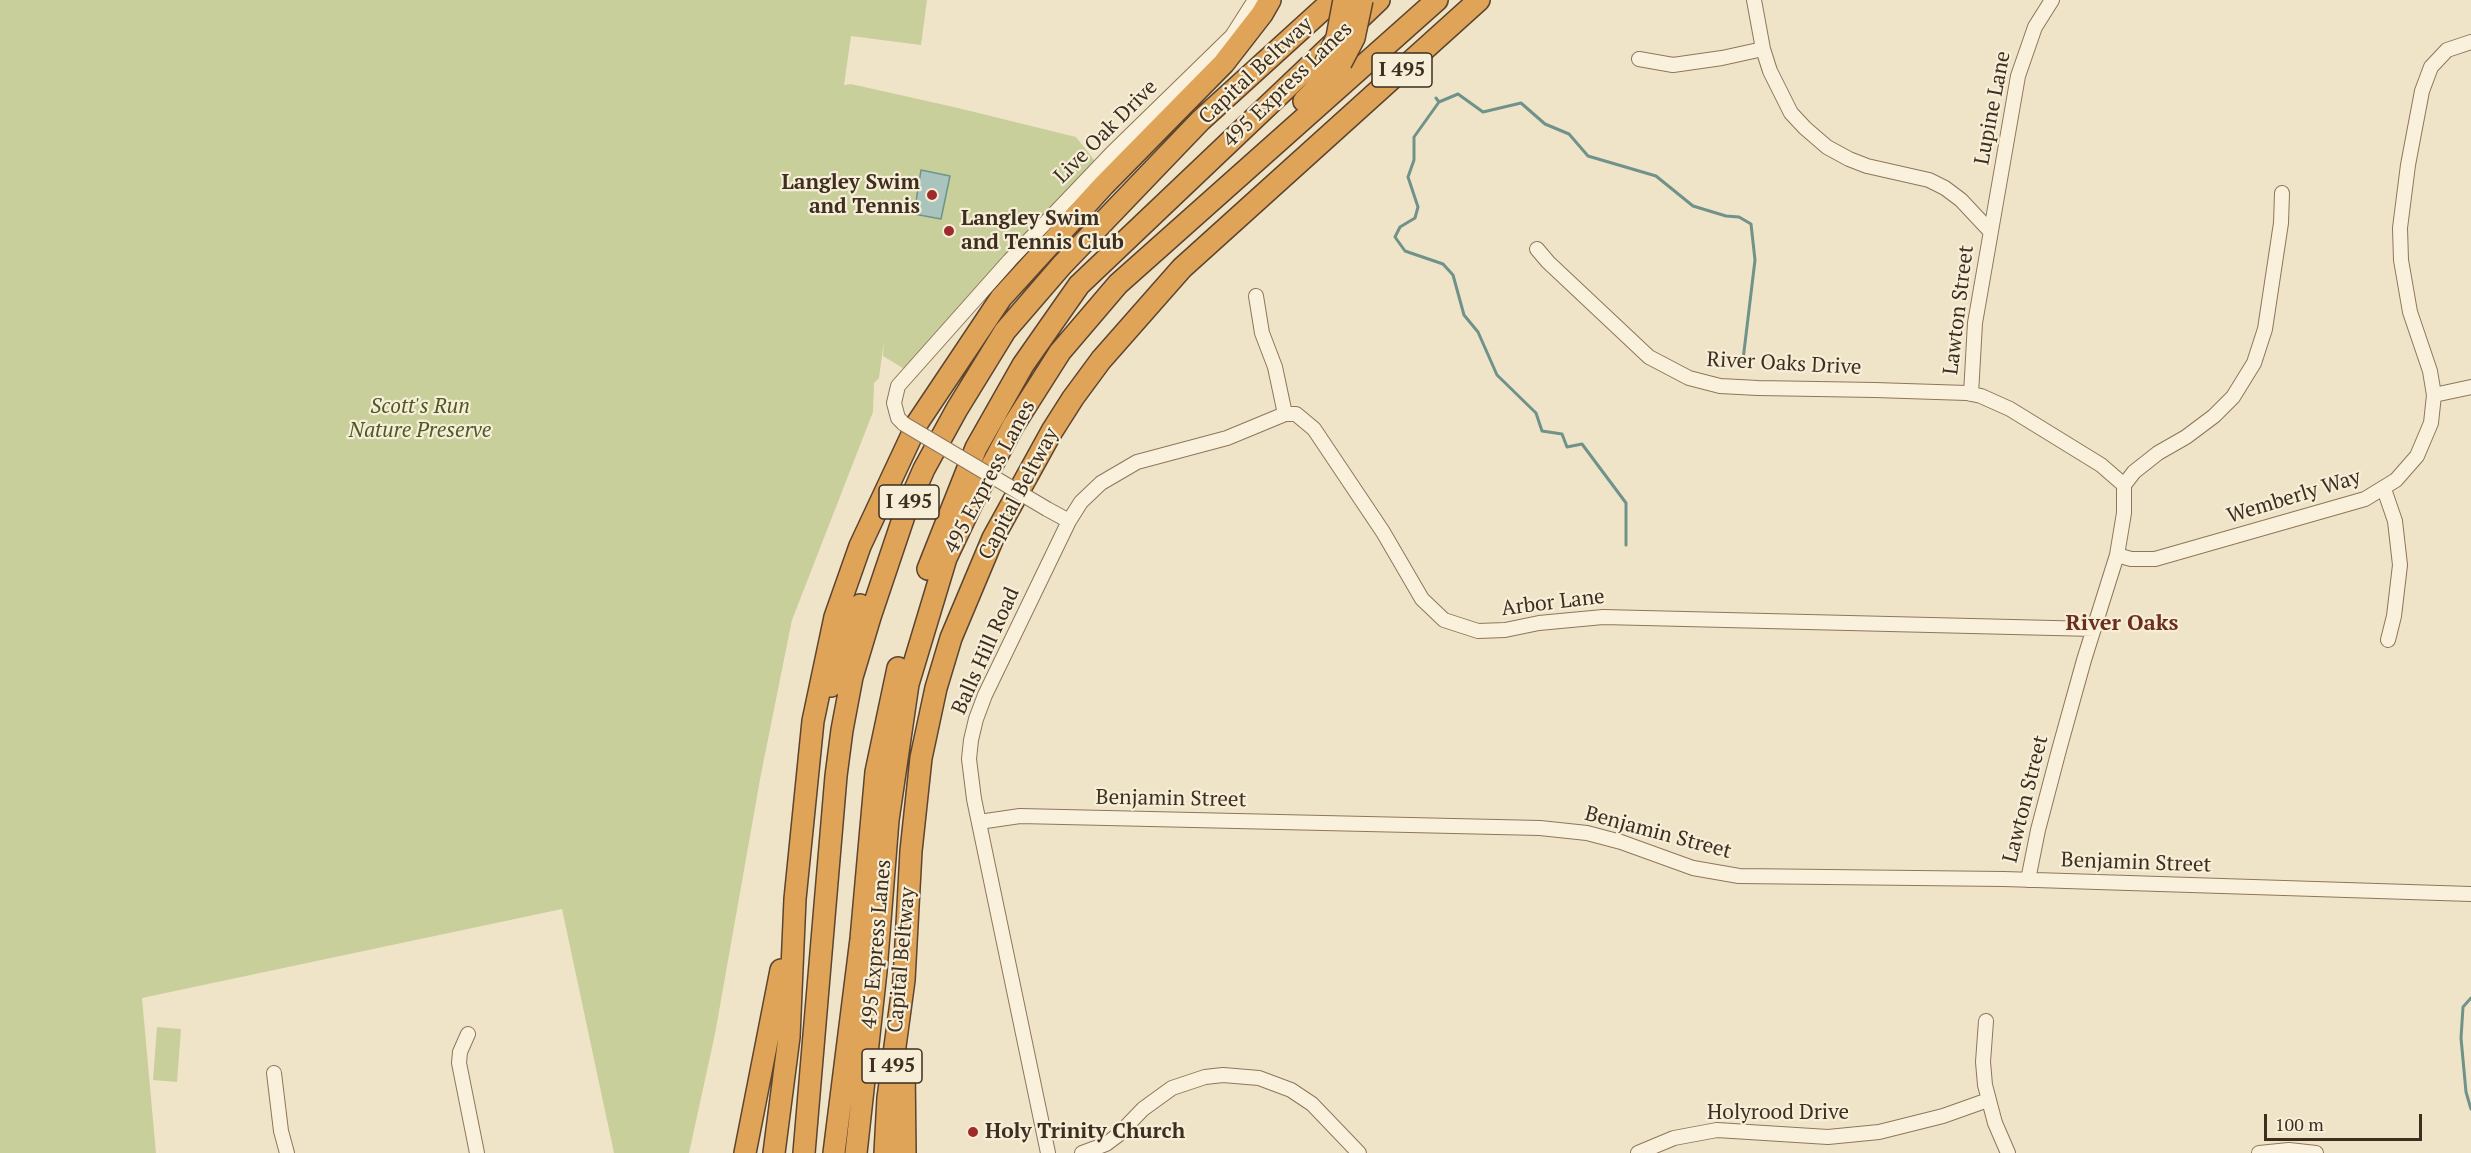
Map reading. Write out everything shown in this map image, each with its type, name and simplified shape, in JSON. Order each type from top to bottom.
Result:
[{"type":"highway","points":[[774,1153],[789,1037],[795,899],[814,711],[834,617],[860,546],[918,422],[1001,298],[1104,185],[1224,63],[1270,0]]},
{"type":"highway","name":"Capital Beltway","points":[[804,1153],[834,798],[842,730],[852,677],[864,637],[906,510],[924,469],[957,409],[1005,331],[1062,265],[1201,120],[1333,0]]},
{"type":"highway","points":[[1079,285],[1333,64],[1344,0]]},
{"type":"highway","points":[[1118,284],[1185,209],[1299,107],[1354,39],[1362,0]]},
{"type":"highway","name":"495 Express Lanes","points":[[834,1153],[861,939],[876,772],[895,677],[934,551],[976,448],[1023,365],[1079,285],[1379,0]]},
{"type":"highway","name":"495 Express Lanes","points":[[856,1153],[897,749],[909,684],[926,619],[946,558],[973,501],[1013,426],[1060,352],[1118,284],[1437,0]]},
{"type":"highway","name":"Capital Beltway","points":[[885,1153],[888,1098],[904,980],[915,808],[921,758],[936,688],[951,638],[979,569],[1005,514],[1052,431],[1101,360],[1182,268],[1479,0]]},
{"type":"highway","points":[[805,814],[831,685],[871,578],[906,510]]},
{"type":"highway","points":[[745,1153],[795,899]]},
{"type":"highway","points":[[904,980],[904,1153]]},
{"type":"street","name":"Live Oak Drive","points":[[1069,521],[904,424],[898,418],[894,403],[898,386],[1018,252],[1112,153],[1232,36],[1255,0]]},
{"type":"street","name":"Lawton Street","points":[[1754,0],[1763,49],[1782,98],[1791,113],[1817,139],[1849,159],[1867,166],[1920,177],[1945,188],[1961,200],[1990,231],[1974,334],[1971,394],[1997,402],[2010,409],[2101,465],[2124,485],[2124,513],[2117,555],[2050,784],[2028,880]]},
{"type":"street","name":"Lupine Lane","points":[[1990,231],[2022,61],[2035,27],[2052,0]]},
{"type":"street","name":"Wemberly Way","points":[[2117,555],[2143,560],[2186,551],[2365,499],[2396,480],[2417,456],[2431,423],[2434,395],[2430,371],[2406,292],[2401,260],[2400,228],[2408,165],[2425,80],[2431,67],[2447,50],[2471,42]]},
{"type":"street","points":[[1639,58],[1673,65],[1763,49]]},
{"type":"street","points":[[2124,485],[2134,472],[2158,453],[2186,437],[2214,416],[2233,397],[2254,363],[2265,329],[2281,223],[2282,193]]},
{"type":"street","name":"River Oaks Drive","points":[[1537,249],[1649,357],[1689,378],[1720,386],[1971,394]]},
{"type":"street","points":[[1256,296],[1262,333],[1275,367],[1285,414]]},
{"type":"street","points":[[2434,395],[2471,387]]},
{"type":"street","name":"Balls Hill Road","points":[[1048,1153],[979,822],[969,759],[976,719],[993,678],[1069,521],[1081,502],[1101,483],[1137,462],[1227,438],[1285,414]]},
{"type":"street","name":"Arbor Lane","points":[[1285,414],[1296,414],[1314,429],[1383,532],[1422,599],[1444,620],[1466,628],[1490,632],[1572,618],[1603,617],[2094,630]]},
{"type":"street","points":[[2384,489],[2395,521],[2400,565],[2395,608],[2388,640]]},
{"type":"street","name":"Benjamin Street","points":[[979,822],[1020,816],[1540,828],[1587,833],[1621,842],[1693,868],[1739,876],[2028,880],[2471,894]]},
{"type":"street","points":[[1986,1020],[1983,1062],[1988,1100],[2008,1153]]},
{"type":"street","points":[[468,1034],[460,1052],[459,1063],[477,1153]]},
{"type":"street","points":[[274,1073],[281,1131],[287,1153]]},
{"type":"street","points":[[1082,1153],[1106,1144],[1143,1109],[1172,1088],[1205,1077],[1232,1075],[1259,1078],[1292,1090],[1312,1104],[1359,1153]]},
{"type":"street","name":"Holyrood Drive","points":[[1638,1153],[1674,1138],[1717,1130],[1828,1137],[1879,1132],[1934,1118],[1988,1100]]},
{"type":"street","points":[[2259,1153],[2289,1150],[2316,1153]]},
{"type":"green space","name":"Scott's Run Nature Preserve","points":[[0,0],[927,0],[921,45],[851,36],[844,85],[851,84],[1076,137],[1099,166],[906,370],[883,356],[884,341],[879,378],[874,383],[873,412],[792,620],[761,774],[715,1034],[689,1153],[614,1153],[562,909],[142,998],[156,1153],[0,1153]]},
{"type":"green space","points":[[157,1027],[181,1029],[177,1082],[153,1080]]},
{"type":"water","name":"Langley Swim and Tennis","points":[[921,170],[950,176],[941,219],[914,214]]},
{"type":"waterway","points":[[1439,102],[1458,94],[1483,112],[1521,103],[1545,124],[1569,134],[1588,156],[1656,176],[1693,206],[1726,216],[1739,217],[1751,224],[1755,260],[1742,368]]},
{"type":"waterway","points":[[1436,98],[1439,102],[1414,137],[1414,160],[1408,177],[1418,207],[1415,218],[1400,227],[1395,237],[1405,251],[1443,264],[1453,275],[1464,315],[1478,332],[1497,375],[1536,413],[1542,431],[1562,434],[1567,447],[1582,444],[1626,503],[1626,545]]},
{"type":"waterway","points":[[2471,998],[2463,1007],[2461,1038],[2466,1092],[2471,1109]]},
{"type":"place","name":"Langley Swim and Tennis","points":[[932,195]]},
{"type":"place","name":"Langley Swim and Tennis Club","points":[[949,231]]},
{"type":"place","name":"Holy Trinity Church","points":[[973,1132]]},
{"type":"district","name":"River Oaks","points":[[2122,624]]}]
